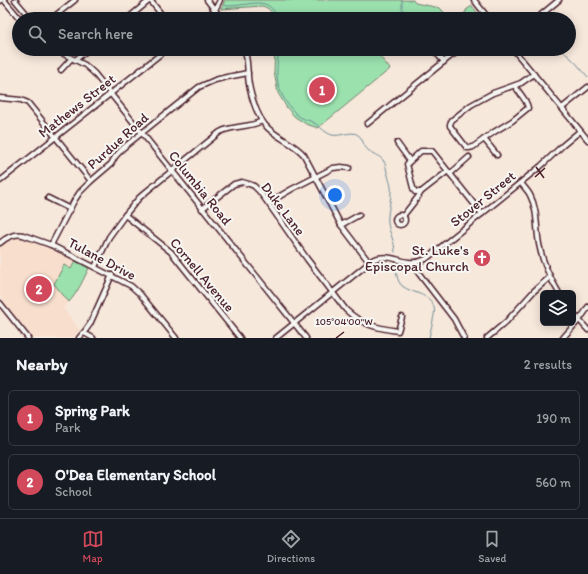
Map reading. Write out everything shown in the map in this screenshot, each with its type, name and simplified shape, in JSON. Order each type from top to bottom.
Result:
[{"type":"street","points":[[2,0],[13,12]]},
{"type":"street","points":[[15,0],[24,12]]},
{"type":"street","points":[[60,12],[75,0]]},
{"type":"street","points":[[135,12],[150,0],[159,12]]},
{"type":"street","points":[[207,0],[215,10]]},
{"type":"street","points":[[213,12],[220,0]]},
{"type":"street","points":[[475,0],[484,12]]},
{"type":"street","points":[[545,12],[560,0]]},
{"type":"street","name":"Columbia Road","points":[[66,56],[90,69],[306,338]]},
{"type":"street","points":[[61,70],[79,56]]},
{"type":"street","name":"Mathews Street","points":[[0,181],[158,56]]},
{"type":"street","points":[[246,56],[253,98],[262,121],[273,133],[301,151],[341,226],[370,262]]},
{"type":"street","points":[[439,56],[444,62]]},
{"type":"street","points":[[367,124],[453,56]]},
{"type":"street","points":[[519,56],[588,140]]},
{"type":"street","name":"Purdue Road","points":[[52,245],[80,192],[91,180],[111,164],[123,148],[199,87],[215,80],[248,73]]},
{"type":"street","points":[[515,86],[527,103],[528,108],[512,121],[473,147],[468,148],[450,126],[452,120],[466,108],[479,100],[493,93],[515,86],[534,74]]},
{"type":"street","points":[[562,108],[588,87]]},
{"type":"street","points":[[0,98],[21,100],[28,103],[91,180]]},
{"type":"street","points":[[95,267],[109,237],[125,215],[147,191],[220,132],[229,128],[253,125],[262,121]]},
{"type":"street","name":"Stover Street","points":[[416,262],[426,259],[521,183],[580,131]]},
{"type":"street","points":[[484,139],[496,155]]},
{"type":"street","points":[[397,143],[410,161]]},
{"type":"street","points":[[421,192],[415,192],[407,164],[421,152],[432,151],[482,214]]},
{"type":"street","points":[[403,216],[421,192],[469,157]]},
{"type":"street","points":[[268,203],[292,188],[333,168],[349,168]]},
{"type":"street","name":"Duke Lane","points":[[202,209],[231,186],[242,182],[254,186],[268,203],[306,259],[351,315],[361,322],[373,327],[398,331],[402,317]]},
{"type":"street","points":[[521,183],[531,196],[534,204],[541,251],[550,277],[557,290]]},
{"type":"street","points":[[48,198],[70,209]]},
{"type":"street","name":"Cornell Avenue","points":[[125,215],[171,252],[240,338]]},
{"type":"street","points":[[341,226],[359,215]]},
{"type":"street","name":"Tulane Drive","points":[[0,243],[11,236],[19,234],[52,245],[127,283],[136,290],[176,338]]},
{"type":"street","points":[[276,338],[370,262],[377,258],[386,257],[410,263],[416,262],[417,271],[454,319],[464,338]]},
{"type":"street","points":[[78,338],[90,324],[112,275]]},
{"type":"street","points":[[487,338],[506,322],[534,291],[550,277]]},
{"type":"street","points":[[0,303],[28,338]]},
{"type":"street","points":[[563,338],[588,307]]},
{"type":"street","points":[[576,316],[588,330]]},
{"type":"street","points":[[84,332],[92,338]]},
{"type":"shaded area","points":[[20,237],[49,248],[89,267],[83,281],[73,297],[63,308],[80,330],[72,338],[33,338],[0,296],[0,248],[10,240]]},
{"type":"green space","points":[[225,0],[413,0],[415,3],[440,8],[444,12],[271,12],[262,6],[221,9]]},
{"type":"green space","points":[[472,6],[477,12],[466,12],[466,10]]},
{"type":"green space","points":[[275,56],[380,56],[390,69],[318,128],[306,124],[295,117],[287,108],[278,93],[274,72]]},
{"type":"green space","points":[[75,261],[89,268],[78,290],[69,302],[54,284],[64,265],[71,269]]},
{"type":"waterway","points":[[402,0],[402,8],[404,12]]},
{"type":"waterway","points":[[224,5],[232,6],[262,3],[269,6],[274,12]]},
{"type":"waterway","points":[[278,56],[277,79],[281,93],[296,114],[332,135],[353,133],[360,136],[368,150],[383,160],[391,188],[388,223],[395,252]]},
{"type":"waterway","points":[[568,56],[588,77]]},
{"type":"waterway","points":[[396,267],[396,273],[402,286],[423,295],[432,302],[434,307],[434,318],[429,338]]},
{"type":"place","name":"Spring Park","points":[[322,90]]},
{"type":"place","name":"St. Luke's Episcopal Church","points":[[482,258]]},
{"type":"place","name":"O'Dea Elementary School","points":[[39,289]]}]
